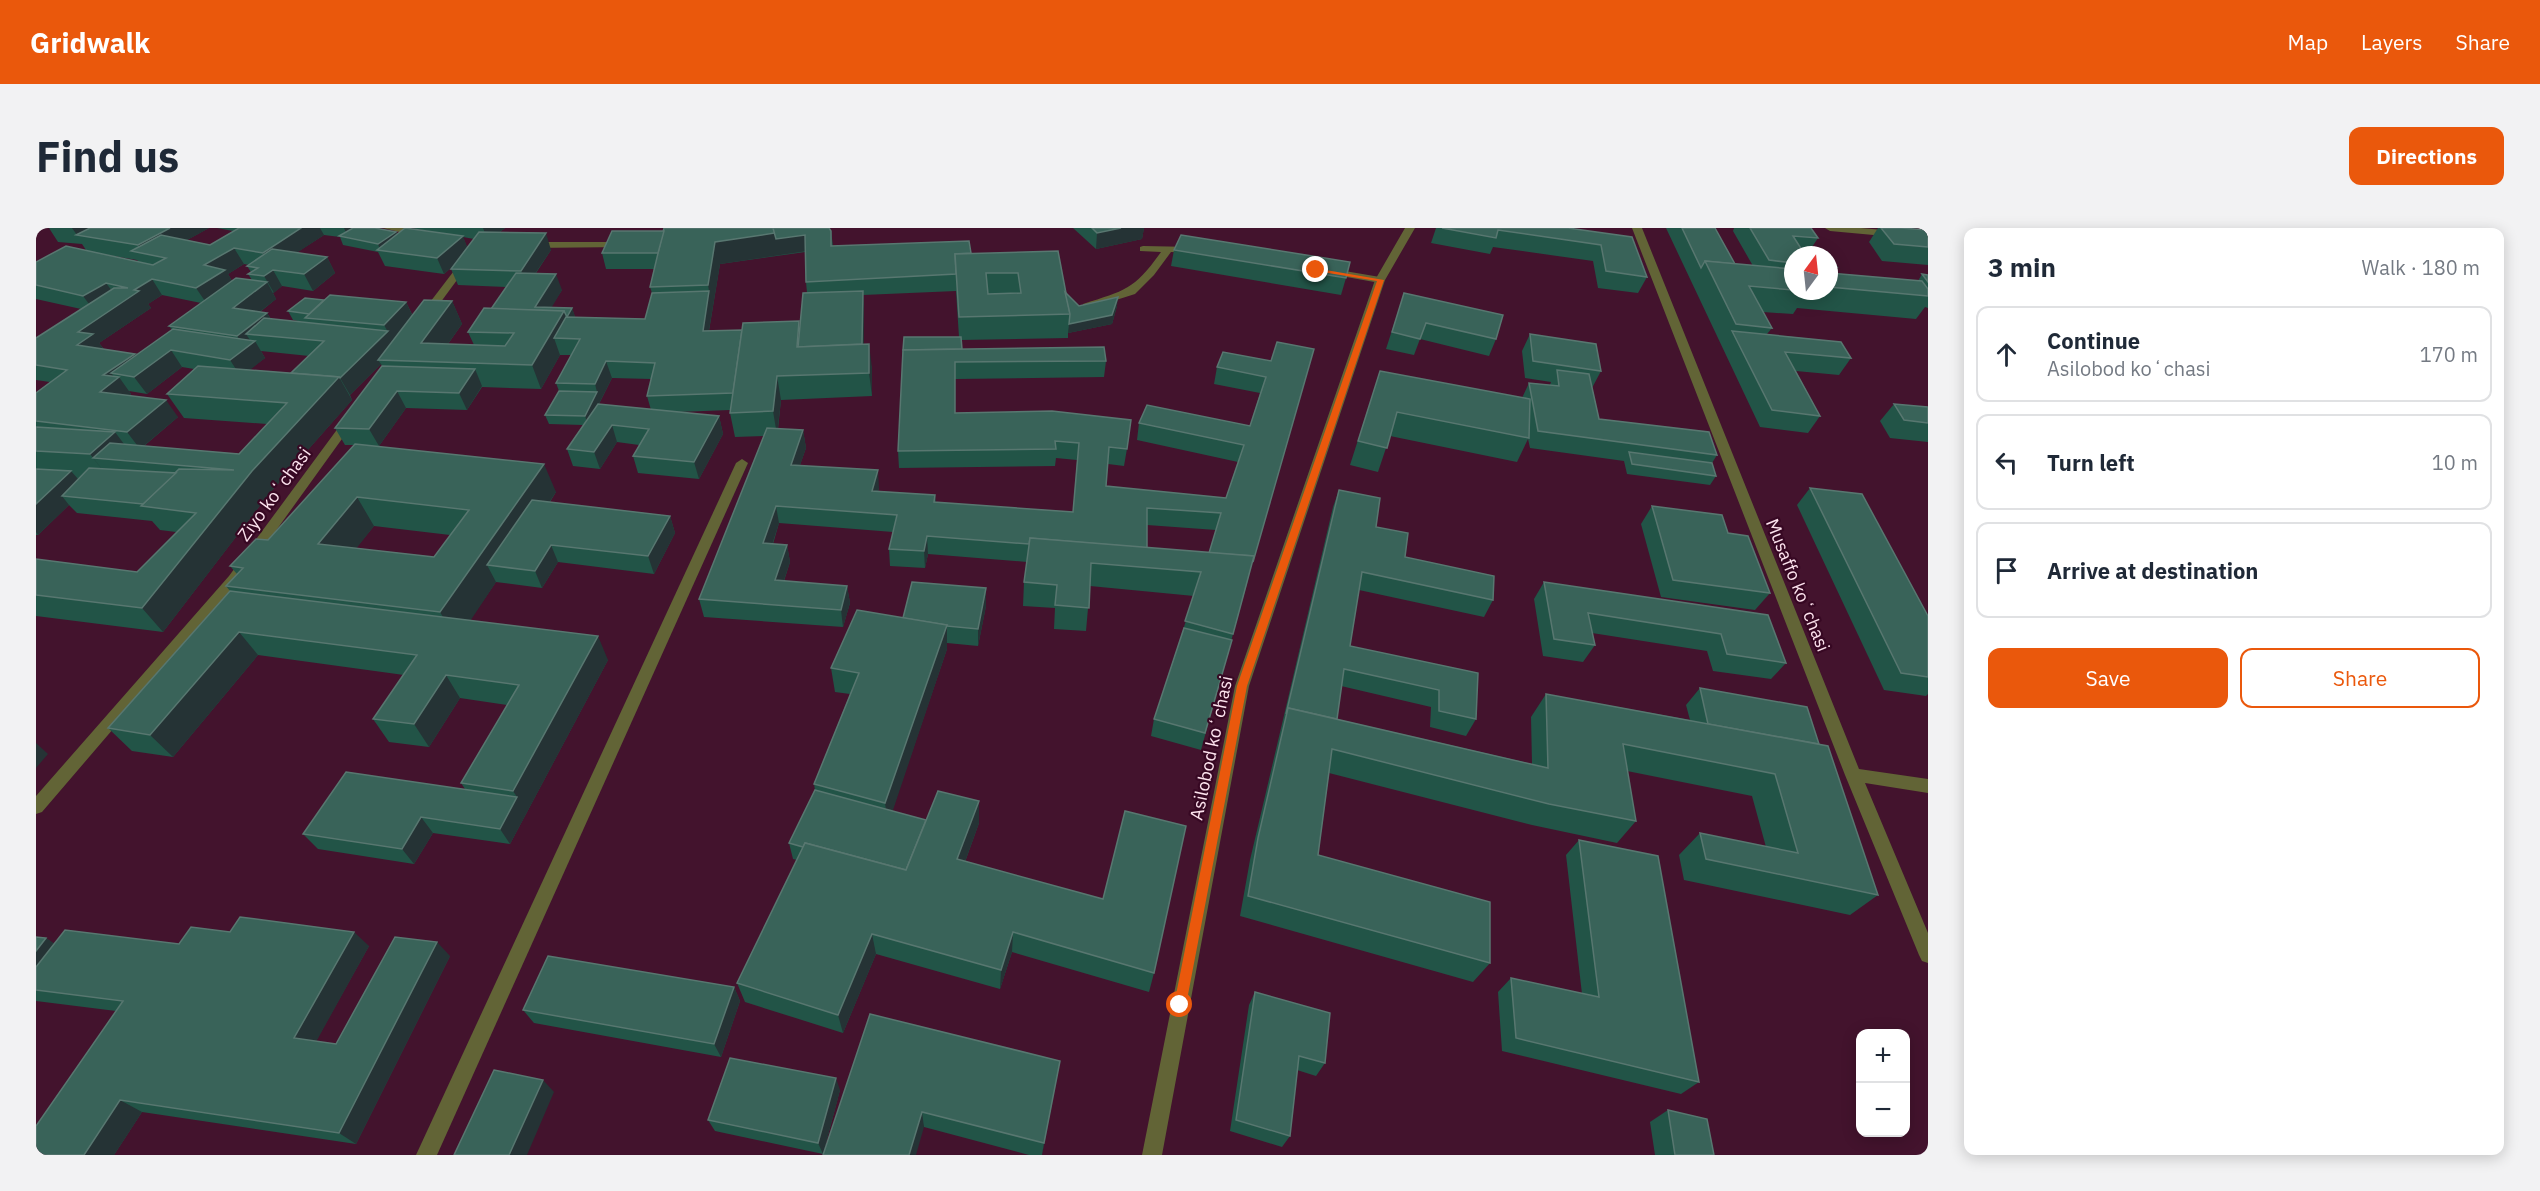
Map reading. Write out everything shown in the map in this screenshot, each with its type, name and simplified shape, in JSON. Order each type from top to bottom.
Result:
[{"type":"street","points":[[388,228],[433,236]]},
{"type":"street","name":"Asilobod koʻchasi","points":[[1152,1155],[1242,686],[1380,280],[1410,228]]},
{"type":"street","name":"Musaffo koʻchasi","points":[[1638,228],[1853,775],[1928,955]]},
{"type":"street","points":[[1830,228],[1928,237]]},
{"type":"street","points":[[513,245],[607,247],[639,244]]},
{"type":"street","points":[[1143,249],[1210,253]]},
{"type":"street","points":[[1085,307],[1131,292],[1151,273],[1168,249]]},
{"type":"street","points":[[416,330],[471,253]]},
{"type":"street","points":[[1312,269],[1380,280]]},
{"type":"street","name":"Ziyo koʻchasi","points":[[36,807],[234,579],[360,407]]},
{"type":"street","points":[[426,1155],[742,463]]},
{"type":"street","points":[[1853,775],[1928,786]]},
{"type":"building","points":[[90,228],[170,228],[138,245],[76,235]]},
{"type":"building","points":[[239,228],[301,228],[263,253],[234,248],[204,265],[225,270],[196,288],[152,279],[134,290],[139,291],[78,332],[93,334],[77,345],[135,354],[103,375],[119,377],[100,392],[166,400],[127,432],[36,421],[36,393],[67,370],[36,365],[36,338],[114,288],[128,288],[106,283],[83,296],[36,285],[36,262],[66,246],[153,265],[166,258],[131,251],[161,235],[210,245]]},
{"type":"building","points":[[353,228],[375,228],[396,232],[378,244],[339,236]]},
{"type":"building","points":[[405,228],[463,236],[437,258],[377,250]]},
{"type":"building","points":[[664,228],[773,228],[775,233],[715,242],[708,285],[650,287]]},
{"type":"building","points":[[773,228],[829,228],[831,246],[969,241],[971,253],[955,254],[956,274],[806,282],[805,235],[776,239]]},
{"type":"building","points":[[1092,228],[1121,228],[1097,233]]},
{"type":"building","points":[[1442,228],[1568,228],[1632,237],[1647,277],[1606,271],[1601,245],[1498,230],[1496,238]]},
{"type":"building","points":[[1682,228],[1715,228],[1735,264],[1705,261],[1701,268]]},
{"type":"building","points":[[1750,228],[1811,228],[1818,238],[1793,236],[1799,246],[1784,246],[1784,262],[1769,260]]},
{"type":"building","points":[[1881,228],[1928,230],[1928,247],[1894,244]]},
{"type":"building","points":[[612,231],[664,231],[658,253],[602,253]]},
{"type":"building","points":[[479,232],[546,233],[521,271],[451,269]]},
{"type":"building","points":[[1181,235],[1350,262],[1346,278],[1174,250]]},
{"type":"building","points":[[272,249],[327,257],[304,274],[273,270],[264,276],[248,274],[258,268],[247,266]]},
{"type":"building","points":[[1058,251],[1070,314],[959,317],[955,254]],"holes":[[[986,273],[1018,273],[1021,293],[988,294]]]},
{"type":"building","points":[[1705,261],[1784,268],[1784,289],[1749,286],[1772,328],[1736,324]]},
{"type":"building","points":[[516,273],[556,274],[535,307],[572,308],[567,317],[564,311],[491,309]]},
{"type":"building","points":[[1838,274],[1922,281],[1928,289],[1928,296],[1838,288]]},
{"type":"building","points":[[236,278],[267,282],[233,308],[267,313],[237,336],[169,326]]},
{"type":"building","points":[[709,291],[703,331],[742,330],[733,393],[647,396],[655,363],[606,361],[595,384],[556,383],[580,339],[554,338],[566,317],[645,319],[652,293]]},
{"type":"building","points":[[863,291],[862,344],[798,347],[803,293]]},
{"type":"building","points":[[1065,292],[1079,306],[1118,297],[1112,315],[1069,324],[1070,314]]},
{"type":"building","points":[[1404,293],[1503,315],[1496,339],[1426,323],[1420,339],[1392,332]]},
{"type":"building","points":[[330,295],[406,302],[384,325],[305,318]]},
{"type":"building","points":[[305,298],[324,300],[309,314],[288,311]]},
{"type":"building","points":[[424,300],[452,301],[421,343],[505,346],[514,333],[468,332],[484,308],[564,311],[532,365],[378,360]]},
{"type":"building","points":[[264,318],[388,331],[340,378],[291,373],[324,341],[246,334]]},
{"type":"building","points":[[799,321],[797,347],[869,344],[869,373],[777,376],[773,411],[730,413],[743,323]]},
{"type":"building","points":[[173,329],[255,341],[230,360],[171,350],[134,377],[111,373]]},
{"type":"building","points":[[1732,331],[1841,342],[1851,358],[1785,352],[1820,416],[1772,410]]},
{"type":"building","points":[[1530,334],[1596,344],[1601,371],[1533,361]]},
{"type":"building","points":[[904,337],[961,337],[962,349],[903,350]]},
{"type":"building","points":[[1277,342],[1314,349],[1253,562],[1254,556],[1209,553],[1221,513],[1147,508],[1147,548],[1030,538],[1029,544],[927,536],[924,551],[889,549],[897,515],[776,506],[763,543],[787,545],[775,580],[847,586],[841,610],[699,599],[767,428],[803,430],[791,465],[878,470],[872,491],[935,495],[934,502],[1073,512],[1079,443],[1055,441],[1056,449],[898,451],[903,350],[1104,347],[1106,361],[955,362],[955,413],[1052,411],[1131,420],[1127,449],[1109,447],[1106,486],[1226,498],[1244,445],[1139,423],[1147,405],[1250,426],[1266,377],[1217,367],[1223,352],[1271,361]]},
{"type":"building","points":[[198,366],[339,377],[252,471],[142,608],[36,595],[36,559],[137,572],[196,513],[141,506],[179,469],[234,470],[93,458],[110,443],[239,454],[287,403],[167,394]]},
{"type":"building","points":[[382,366],[475,369],[459,393],[397,391],[369,429],[335,428]]},
{"type":"building","points":[[1557,370],[1589,374],[1599,419],[1709,432],[1717,455],[1538,431],[1529,383],[1559,386]]},
{"type":"building","points":[[1380,371],[1530,399],[1529,438],[1397,412],[1387,448],[1358,441]]},
{"type":"building","points":[[559,391],[597,392],[585,416],[545,415]]},
{"type":"building","points":[[598,404],[719,416],[694,462],[633,456],[649,429],[612,425],[594,452],[567,449]]},
{"type":"building","points":[[1894,404],[1928,407],[1928,423],[1904,420]]},
{"type":"building","points":[[36,427],[115,432],[90,454],[36,451]]},
{"type":"building","points":[[355,444],[544,464],[440,612],[226,586],[243,568],[230,566],[256,539],[268,540]],"holes":[[[357,497],[469,510],[434,557],[318,544]]]},
{"type":"building","points":[[1629,452],[1712,463],[1716,476],[1632,464]]},
{"type":"building","points":[[89,468],[176,473],[143,504],[62,496]]},
{"type":"building","points":[[36,469],[71,471],[36,504]]},
{"type":"building","points":[[1810,488],[1862,494],[1928,616],[1928,677],[1901,673]]},
{"type":"building","points":[[1339,490],[1380,498],[1376,527],[1408,533],[1405,557],[1494,576],[1493,600],[1362,572],[1350,646],[1478,673],[1476,719],[1439,711],[1439,690],[1344,669],[1337,719],[1288,708],[1286,714]]},
{"type":"building","points":[[532,500],[670,516],[648,556],[551,545],[535,571],[487,565]]},
{"type":"building","points":[[1652,506],[1722,515],[1728,533],[1748,536],[1770,593],[1673,580]]},
{"type":"building","points":[[1030,538],[1254,556],[1233,634],[1185,621],[1201,572],[1091,563],[1089,608],[1055,605],[1057,585],[1024,582]]},
{"type":"building","points":[[912,582],[986,588],[978,629],[903,618]]},
{"type":"building","points":[[1544,582],[1768,615],[1786,663],[1727,654],[1721,634],[1588,613],[1595,645],[1554,639]]},
{"type":"building","points":[[230,591],[598,636],[513,791],[461,783],[519,685],[446,675],[414,724],[373,719],[417,655],[239,632],[150,735],[108,728]]},
{"type":"building","points":[[857,610],[947,625],[885,803],[814,784],[859,673],[831,668]]},
{"type":"building","points":[[1184,628],[1232,640],[1205,733],[1154,719]]},
{"type":"building","points":[[1700,688],[1807,707],[1819,744],[1708,724]]},
{"type":"building","points":[[1546,694],[1828,746],[1878,895],[1706,859],[1700,833],[1798,853],[1775,774],[1623,744],[1636,821],[1549,804],[1332,749],[1318,855],[1490,902],[1490,963],[1248,896],[1258,838],[1288,708],[1548,768]]},
{"type":"building","points":[[346,772],[517,797],[500,829],[421,817],[402,849],[303,834]]},
{"type":"building","points":[[815,790],[926,820],[906,870],[805,843],[803,847],[789,843]]},
{"type":"building","points":[[938,791],[979,801],[957,859],[1103,899],[1125,811],[1186,826],[1154,973],[1013,932],[1001,970],[872,934],[838,1015],[737,983],[805,843],[906,870]]},
{"type":"building","points":[[1579,840],[1658,856],[1699,1082],[1516,1038],[1511,978],[1599,997]]},
{"type":"building","points":[[240,917],[354,932],[294,1038],[336,1044],[395,937],[437,942],[339,1133],[120,1100],[84,1155],[36,1155],[36,1126],[123,1001],[36,990],[36,967],[65,930],[179,944],[191,927],[230,932]]},
{"type":"building","points":[[36,937],[46,938],[36,951]]},
{"type":"building","points":[[548,956],[734,987],[714,1044],[523,1010]]},
{"type":"building","points":[[1255,992],[1330,1013],[1325,1063],[1299,1056],[1290,1136],[1236,1120]]},
{"type":"building","points":[[870,1014],[1060,1061],[1044,1143],[922,1112],[909,1155],[823,1155]]},
{"type":"building","points":[[730,1058],[836,1078],[818,1143],[708,1120]]},
{"type":"building","points":[[494,1070],[543,1080],[509,1155],[454,1155]]},
{"type":"building","points":[[1668,1110],[1707,1119],[1714,1155],[1675,1155]]},
{"type":"route","points":[[1180,1005],[1242,686],[1380,280],[1316,270]]}]
